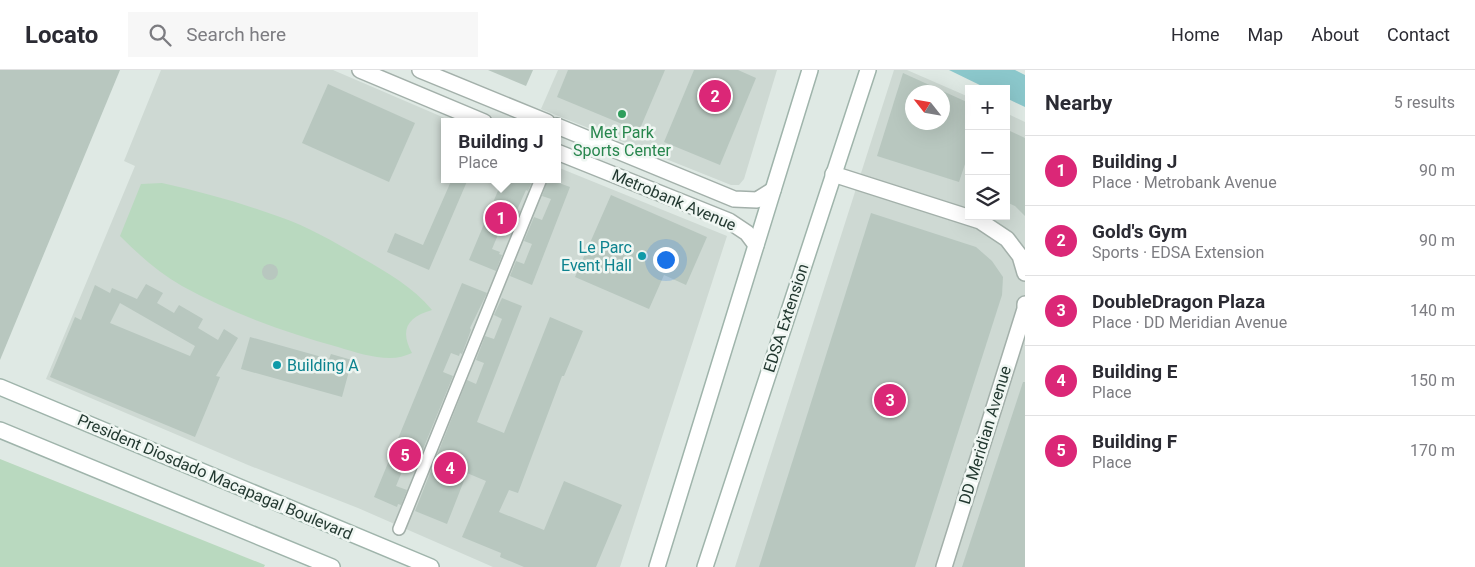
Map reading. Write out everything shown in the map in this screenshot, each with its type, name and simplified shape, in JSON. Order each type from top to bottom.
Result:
[{"type":"main road","points":[[360,70],[474,118]]},
{"type":"main road","points":[[420,70],[537,118]]},
{"type":"main road","points":[[657,567],[810,70]]},
{"type":"main road","name":"EDSA Extension","points":[[705,567],[868,70]]},
{"type":"main road","name":"Metrobank Avenue","points":[[561,128],[734,199],[757,200],[773,190]]},
{"type":"main road","name":"Metrobank Avenue","points":[[561,154],[729,220],[746,233],[756,245]]},
{"type":"main road","points":[[834,174],[980,221],[1007,239],[1020,256],[1025,273]]},
{"type":"main road","name":"DD Meridian Avenue","points":[[944,567],[1025,304]]},
{"type":"main road","name":"President Diosdado Macapagal Boulevard","points":[[0,388],[431,567]]},
{"type":"main road","points":[[0,430],[332,567]]},
{"type":"street","points":[[399,529],[539,183]]},
{"type":"shaded area","points":[[161,70],[333,70],[445,118],[441,118],[441,183],[561,183],[561,169],[727,236],[620,567],[493,567],[358,508],[248,465],[46,379],[135,166],[124,161]]},
{"type":"shaded area","points":[[558,70],[777,70],[744,179],[739,185],[731,185],[541,109]]},
{"type":"shaded area","points":[[894,70],[907,70],[941,85],[905,85],[905,130],[950,130],[950,89],[965,95],[965,220],[1010,220],[1010,115],[1025,122],[1025,567],[735,567]]},
{"type":"green space","points":[[162,183],[237,202],[291,221],[332,241],[400,281],[417,294],[432,310],[417,316],[408,325],[406,337],[412,353],[396,358],[377,357],[357,353],[298,335],[219,305],[165,275],[120,236],[141,184]]},
{"type":"green space","points":[[0,459],[265,565],[264,567],[0,567]]},
{"type":"water","points":[[949,70],[1015,70],[1025,75],[1025,107],[1010,100],[1010,85],[980,85]]},
{"type":"building","points":[[0,70],[120,70],[0,360]]},
{"type":"building","points":[[488,70],[533,70],[526,86]]},
{"type":"building","name":"Met Park Sports Center","points":[[568,70],[665,70],[639,131],[557,97]]},
{"type":"building","points":[[694,70],[738,70],[756,78],[720,165],[664,142]]},
{"type":"building","points":[[903,73],[929,85],[905,85],[905,130],[950,130],[950,94],[965,101],[965,164],[959,182],[877,156]]},
{"type":"building","points":[[328,84],[415,123],[389,182],[302,143]]},
{"type":"building","points":[[1010,131],[1025,138],[1025,216],[1010,204]]},
{"type":"building","points":[[450,183],[466,183],[429,270],[387,252],[395,233],[423,245]]},
{"type":"building","points":[[501,183],[531,183],[517,210],[520,211],[510,234],[500,230],[492,249],[500,252],[499,254],[502,255],[496,271],[469,260]]},
{"type":"building","points":[[547,183],[559,183],[570,187],[532,285],[510,276],[516,261],[524,264],[532,244],[524,241],[534,217],[542,220],[551,199],[542,196]]},
{"type":"building","name":"Le Parc Event Hall","points":[[611,195],[707,237],[686,285],[664,275],[649,309],[575,277]]},
{"type":"building","points":[[871,213],[976,247],[992,261],[1003,277],[1002,295],[915,567],[759,567]]},
{"type":"building","points":[[270,264],[278,272],[270,280],[262,272]]},
{"type":"building","points":[[462,283],[487,293],[470,328],[471,330],[462,354],[460,353],[459,356],[451,353],[443,372],[453,376],[414,471],[404,467],[396,486],[407,490],[401,505],[398,504],[397,507],[374,497]]},
{"type":"building","points":[[146,284],[163,293],[157,303],[174,313],[179,305],[203,319],[198,328],[218,340],[224,329],[238,338],[216,376],[220,377],[195,437],[50,377],[75,317],[81,320],[95,285],[110,293],[112,288],[137,299]],"holes":[[[120,303],[195,346],[190,356],[110,323]]]},
{"type":"building","points":[[502,298],[522,306],[477,422],[504,433],[550,317],[583,331],[564,376],[562,376],[518,493],[509,490],[499,512],[544,530],[564,481],[622,505],[596,567],[524,567],[500,557],[501,553],[462,537],[486,481],[467,473],[447,524],[415,511],[467,380],[476,384],[484,363],[476,360],[485,336],[494,339],[502,319],[494,315]]},
{"type":"building","name":"Building A","points":[[250,337],[329,359],[331,354],[352,360],[342,397],[241,369]]},
{"type":"building","points":[[1023,382],[1025,382],[1025,567],[962,567]]},
{"type":"place","name":"Gold's Gym","points":[[715,96]]},
{"type":"place","name":"Met Park Sports Center","points":[[622,114]]},
{"type":"place","name":"Building J","points":[[501,218]]},
{"type":"place","name":"Le Parc Event Hall","points":[[642,256]]},
{"type":"place","name":"Building A","points":[[277,365]]},
{"type":"place","name":"DoubleDragon Plaza","points":[[890,400]]},
{"type":"place","name":"Building F","points":[[405,455]]},
{"type":"place","name":"Building E","points":[[450,468]]}]
